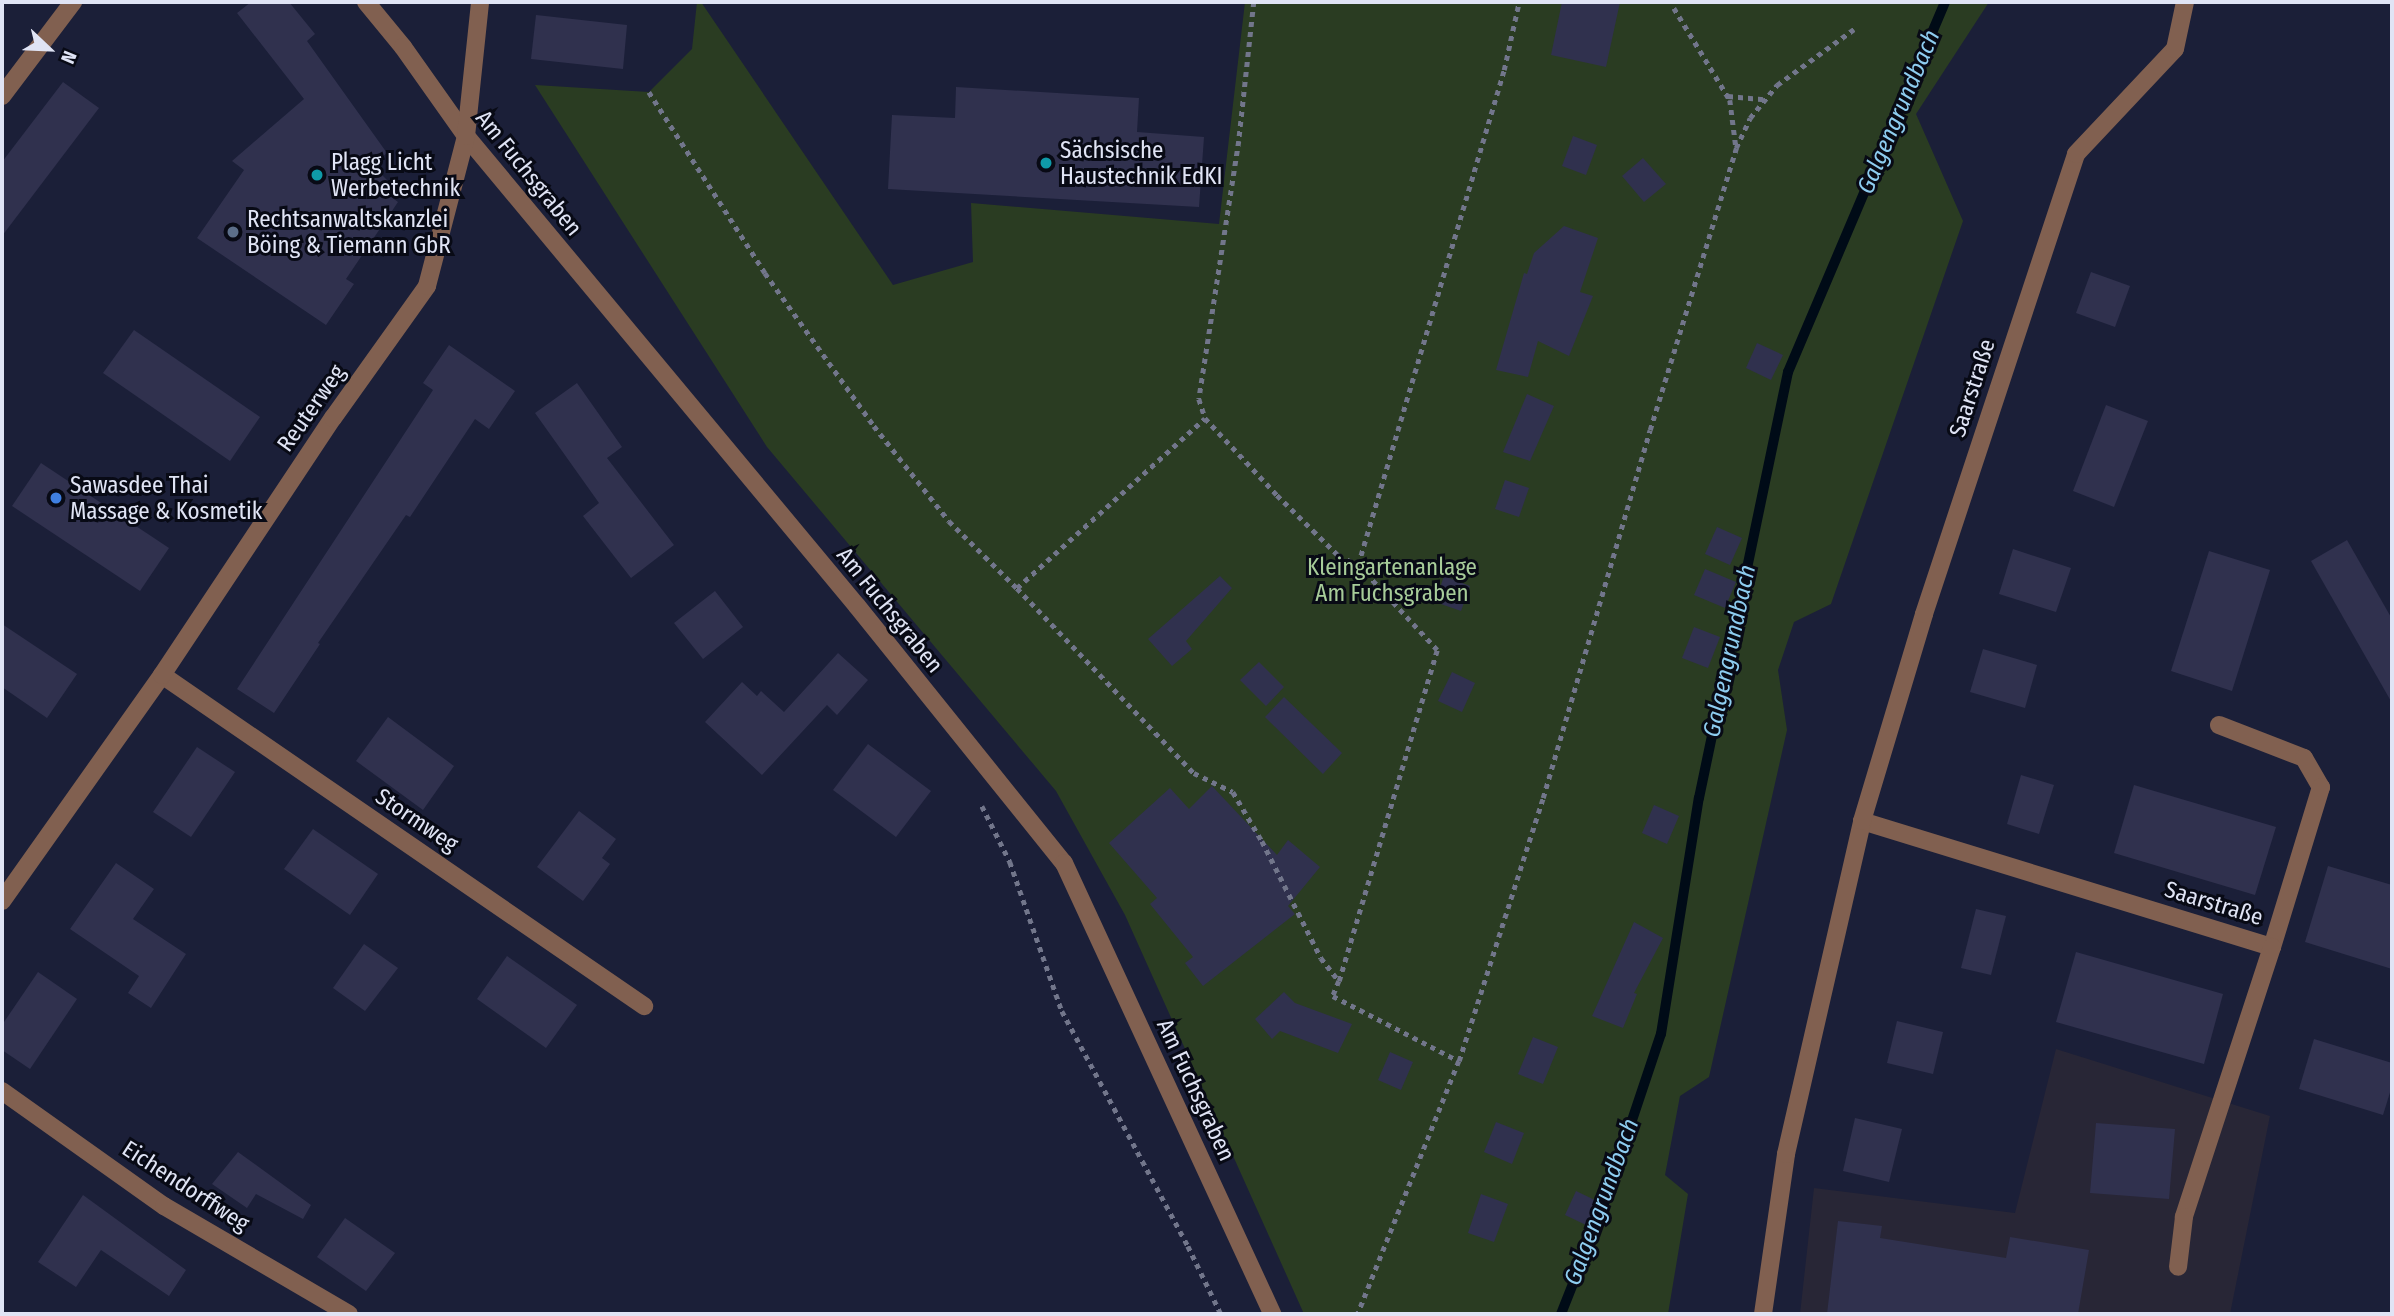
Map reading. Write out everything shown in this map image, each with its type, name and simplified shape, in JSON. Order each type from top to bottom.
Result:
[{"type":"street","points":[[2,96],[73,2]]},
{"type":"street","name":"Am Fuchsgraben","points":[[366,2],[403,47],[466,136],[857,606],[1064,863],[1272,1314]]},
{"type":"street","name":"Reuterweg","points":[[2,901],[162,675],[333,418],[426,286],[466,136],[480,2]]},
{"type":"street","name":"Saarstraße","points":[[1763,1314],[1786,1154],[1862,821],[1928,601],[2076,154],[2175,49],[2185,2]]},
{"type":"street","name":"Stormweg","points":[[162,675],[644,1006]]},
{"type":"street","points":[[2220,725],[2304,758],[2322,787],[2272,947]]},
{"type":"street","name":"Saarstraße","points":[[1862,821],[2272,947],[2184,1217],[2178,1268]]},
{"type":"street","name":"Eichendorffweg","points":[[2,1091],[164,1206],[349,1314]]},
{"type":"path","points":[[1254,2],[1239,141],[1199,400],[1205,418],[1338,555],[1358,565],[1437,650],[1333,996],[1460,1061]]},
{"type":"path","points":[[1358,565],[1504,70],[1519,2]]},
{"type":"path","points":[[1674,8],[1727,96],[1736,148]]},
{"type":"path","points":[[1358,1314],[1460,1061],[1543,798],[1736,148],[1750,118],[1777,85],[1854,29]]},
{"type":"path","points":[[649,92],[765,273],[874,426],[949,521],[1194,773],[1233,792],[1262,841],[1321,958],[1339,981]]},
{"type":"path","points":[[1727,96],[1765,99]]},
{"type":"path","points":[[1017,588],[1205,418]]},
{"type":"path","points":[[981,803],[1010,862],[1062,1011],[1188,1245],[1221,1314]]},
{"type":"shaded area","points":[[2056,1049],[2270,1116],[2230,1314],[1800,1314],[1814,1188],[2015,1213]]},
{"type":"green space","name":"Kleingartenanlage Am Fuchsgraben","points":[[697,2],[701,2],[893,285],[973,262],[971,203],[1219,224],[1245,2],[1989,2],[1916,114],[1963,221],[1831,604],[1794,622],[1778,670],[1787,730],[1709,1077],[1680,1096],[1665,1175],[1688,1194],[1668,1314],[1304,1314],[1125,915],[1056,791],[767,447],[535,85],[649,92],[692,49]]},
{"type":"building","points":[[251,2],[289,2],[315,34],[307,41],[387,153],[372,165],[392,185],[383,191],[398,202],[346,279],[354,284],[326,325],[197,238],[244,170],[232,161],[304,99],[237,13]]},
{"type":"building","points":[[1562,2],[1620,2],[1606,67],[1551,55]]},
{"type":"building","points":[[536,15],[627,25],[623,69],[531,59]]},
{"type":"building","points":[[63,82],[99,108],[2,236],[2,162]]},
{"type":"building","name":"Sächsische Haustechnik EdKI","points":[[956,87],[1139,98],[1137,132],[1204,137],[1199,207],[888,189],[892,115],[955,118]]},
{"type":"building","points":[[1573,136],[1597,145],[1586,175],[1562,166]]},
{"type":"building","points":[[1643,158],[1666,184],[1644,202],[1622,176]]},
{"type":"building","points":[[1564,226],[1598,238],[1580,292],[1593,296],[1569,356],[1538,341],[1528,377],[1496,370],[1524,273],[1527,274],[1534,253]]},
{"type":"building","points":[[2091,272],[2130,286],[2115,327],[2076,313]]},
{"type":"building","points":[[134,330],[260,417],[230,461],[103,373]]},
{"type":"building","points":[[1757,343],[1783,355],[1771,380],[1746,368]]},
{"type":"building","points":[[449,345],[515,391],[489,429],[475,419],[410,517],[406,515],[318,643],[320,644],[274,713],[237,689],[433,390],[423,383]]},
{"type":"building","points":[[577,383],[622,447],[607,458],[674,545],[631,578],[583,516],[599,503],[535,413]]},
{"type":"building","points":[[1527,394],[1554,406],[1530,461],[1503,452]]},
{"type":"building","points":[[2106,405],[2148,421],[2114,507],[2073,491]]},
{"type":"building","points":[[41,463],[169,548],[140,591],[12,506]]},
{"type":"building","points":[[1505,480],[1529,488],[1519,517],[1495,509]]},
{"type":"building","points":[[1717,527],[1742,538],[1730,565],[1705,554]]},
{"type":"building","points":[[2347,540],[2392,619],[2392,703],[2311,561]]},
{"type":"building","points":[[2013,549],[2071,568],[2056,612],[1999,594]]},
{"type":"building","points":[[2209,551],[2270,570],[2232,691],[2171,671]]},
{"type":"building","points":[[1705,569],[1736,582],[1725,608],[1694,595]]},
{"type":"building","points":[[1220,576],[1232,588],[1186,641],[1192,649],[1172,666],[1148,639]]},
{"type":"building","points":[[1444,576],[1470,586],[1461,611],[1435,602]]},
{"type":"building","points":[[715,591],[743,627],[703,659],[674,623]]},
{"type":"building","points":[[2,624],[77,674],[47,718],[2,687]]},
{"type":"building","points":[[1694,627],[1720,637],[1708,668],[1682,658]]},
{"type":"building","points":[[1983,649],[2037,665],[2025,708],[1970,692]]},
{"type":"building","points":[[838,653],[868,680],[837,715],[827,705],[762,775],[705,722],[742,682],[757,696],[761,691],[784,712]]},
{"type":"building","points":[[1259,662],[1284,687],[1266,706],[1240,680]]},
{"type":"building","points":[[1452,672],[1475,683],[1462,712],[1438,701]]},
{"type":"building","points":[[1284,697],[1342,753],[1323,774],[1265,717]]},
{"type":"building","points":[[388,717],[454,766],[423,810],[356,761]]},
{"type":"building","points":[[868,744],[931,791],[896,837],[833,790]]},
{"type":"building","points":[[197,747],[235,772],[191,837],[153,812]]},
{"type":"building","points":[[2021,775],[2054,785],[2039,834],[2007,824]]},
{"type":"building","points":[[2134,785],[2276,827],[2255,895],[2114,853]]},
{"type":"building","points":[[1212,786],[1277,855],[1288,840],[1320,867],[1288,906],[1295,914],[1203,986],[1185,963],[1193,957],[1150,904],[1157,898],[1109,843],[1170,788],[1189,809]]},
{"type":"building","points":[[1654,805],[1679,816],[1667,844],[1642,833]]},
{"type":"building","points":[[579,811],[616,839],[602,858],[610,864],[583,901],[537,867]]},
{"type":"building","points":[[313,829],[378,874],[350,915],[284,869]]},
{"type":"building","points":[[116,863],[154,889],[133,919],[186,954],[151,1008],[128,993],[139,976],[70,929]]},
{"type":"building","points":[[2328,866],[2392,885],[2392,969],[2305,942]]},
{"type":"building","points":[[1976,909],[2006,916],[1991,975],[1961,968]]},
{"type":"building","points":[[1634,922],[1663,938],[1634,993],[1637,994],[1623,1028],[1592,1016]]},
{"type":"building","points":[[364,944],[398,968],[365,1011],[333,988]]},
{"type":"building","points":[[2076,952],[2223,994],[2204,1064],[2056,1022]]},
{"type":"building","points":[[507,956],[577,1005],[546,1048],[477,999]]},
{"type":"building","points":[[38,972],[77,999],[30,1069],[2,1050],[2,1025]]},
{"type":"building","points":[[1284,992],[1295,1003],[1352,1024],[1338,1053],[1280,1031],[1272,1039],[1255,1019]]},
{"type":"building","points":[[1897,1021],[1943,1032],[1933,1074],[1887,1063]]},
{"type":"building","points":[[1533,1037],[1558,1047],[1543,1084],[1518,1074]]},
{"type":"building","points":[[2314,1039],[2392,1063],[2392,1086],[2383,1115],[2299,1089]]},
{"type":"building","points":[[1390,1052],[1413,1062],[1401,1090],[1378,1080]]},
{"type":"building","points":[[1855,1118],[1902,1129],[1889,1182],[1843,1171]]},
{"type":"building","points":[[1496,1122],[1524,1133],[1512,1164],[1484,1152]]},
{"type":"building","points":[[2096,1123],[2175,1129],[2169,1199],[2090,1193]]},
{"type":"building","points":[[238,1152],[311,1205],[303,1219],[256,1194],[247,1208],[212,1184]]},
{"type":"building","points":[[1576,1191],[1599,1202],[1588,1226],[1565,1215]]},
{"type":"building","points":[[1481,1194],[1508,1204],[1494,1242],[1468,1233]]},
{"type":"building","points":[[83,1195],[186,1270],[169,1296],[101,1250],[76,1287],[38,1262]]},
{"type":"building","points":[[345,1218],[395,1253],[366,1291],[317,1257]]},
{"type":"building","points":[[1838,1221],[1882,1226],[1880,1238],[2006,1258],[2010,1237],[2089,1250],[2078,1314],[1827,1314]]},
{"type":"waterway","name":"Galgengrundbach","points":[[1561,1314],[1601,1213],[1661,1034],[1699,798],[1788,372],[1945,2]]},
{"type":"place","name":"Sächsische Haustechnik EdKI","points":[[1046,163]]},
{"type":"place","name":"Plagg Licht Werbetechnik","points":[[317,175]]},
{"type":"place","name":"Rechtsanwaltskanzlei Böing & Tiemann GbR","points":[[233,232]]},
{"type":"place","name":"Sawasdee Thai Massage & Kosmetik","points":[[56,498]]}]
